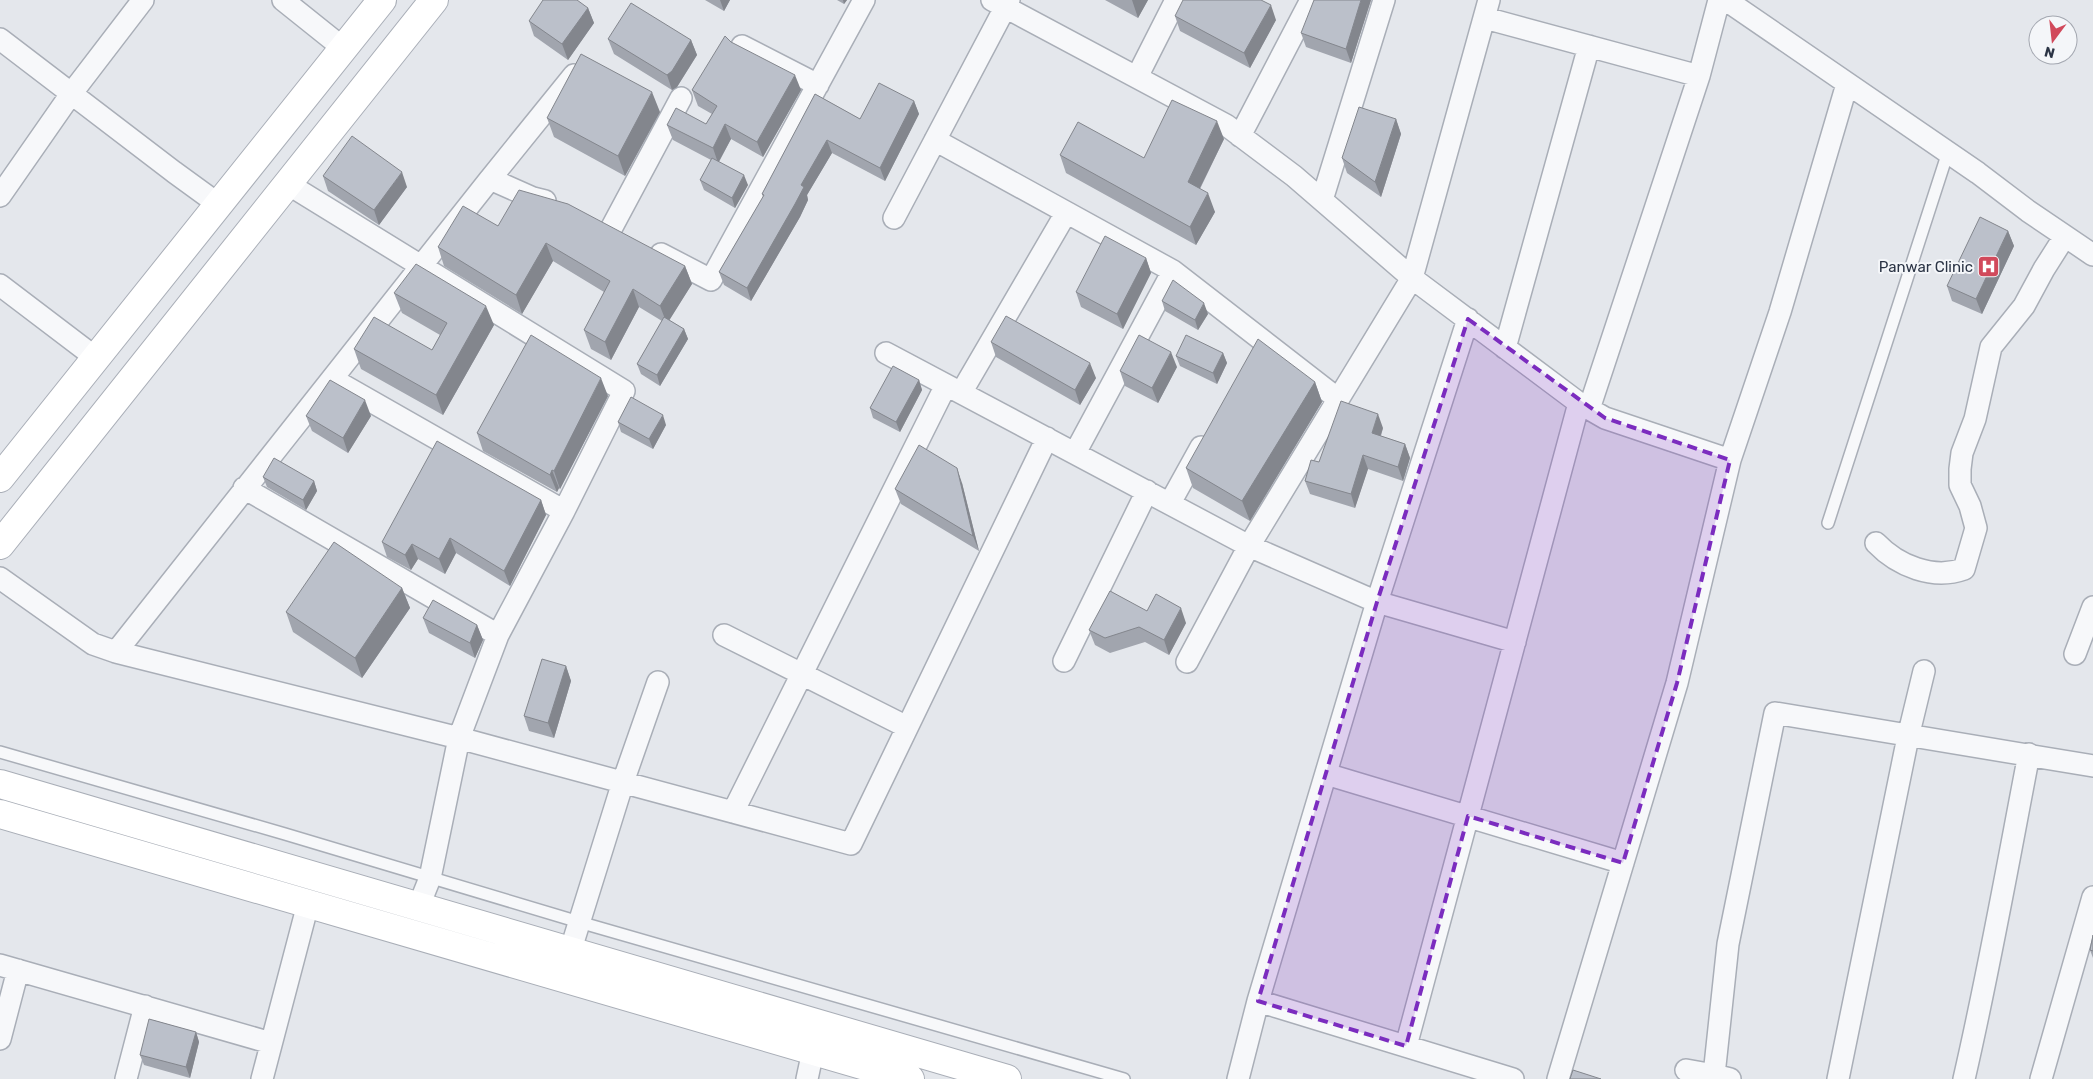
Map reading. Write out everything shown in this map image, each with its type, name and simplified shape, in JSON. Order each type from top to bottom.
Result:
[{"type":"street","points":[[0,196],[72,94],[143,0]]},
{"type":"street","points":[[283,0],[343,48]]},
{"type":"street","points":[[0,478],[382,0]]},
{"type":"street","points":[[0,545],[434,0]]},
{"type":"street","points":[[681,98],[620,232],[711,280],[864,0]]},
{"type":"street","points":[[1137,77],[1176,0]]},
{"type":"street","points":[[1240,136],[1311,0]]},
{"type":"street","points":[[1322,200],[1384,0]]},
{"type":"street","points":[[1406,1046],[1515,642],[1584,406],[1699,76],[1719,0]]},
{"type":"street","points":[[1726,0],[1752,8],[1847,84],[1948,152],[2093,255]]},
{"type":"street","points":[[894,218],[935,140],[1002,2],[1226,125],[1322,200],[1412,278],[1584,406],[1605,418],[1730,460]]},
{"type":"street","points":[[1186,662],[1249,546],[1412,278],[1487,9],[1589,46],[1699,76]]},
{"type":"street","points":[[0,38],[72,94],[224,197],[263,216]]},
{"type":"street","points":[[742,46],[818,85]]},
{"type":"street","points":[[1505,348],[1589,46]]},
{"type":"street","points":[[116,652],[244,488],[574,75]]},
{"type":"street","points":[[1558,1079],[1678,683],[1730,460],[1780,312],[1847,84]]},
{"type":"street","points":[[935,140],[1173,271],[1257,348],[1338,399]]},
{"type":"street","points":[[490,179],[532,198],[560,205]]},
{"type":"street","points":[[288,184],[624,390],[564,511],[498,635],[459,738],[430,878],[418,908]]},
{"type":"street","points":[[733,812],[801,675],[954,389],[1066,213]]},
{"type":"street","points":[[1876,543],[1884,552],[1904,564],[1922,570],[1938,574],[1950,574],[1964,569],[1976,528],[1970,506],[1960,485],[1960,469],[1962,453],[1975,419],[1991,347],[2024,306],[2065,236]]},
{"type":"street","points":[[1075,453],[1173,271]]},
{"type":"street","points":[[0,285],[96,358]]},
{"type":"street","points":[[1238,1079],[1258,1001],[1377,602],[1468,319]]},
{"type":"street","points":[[886,353],[1249,546],[1377,602],[1515,642]]},
{"type":"street","points":[[332,379],[564,511]]},
{"type":"street","points":[[1170,503],[1213,426]]},
{"type":"street","points":[[0,578],[93,644],[116,652],[459,738],[851,844],[1047,438]]},
{"type":"street","points":[[244,488],[498,635]]},
{"type":"street","points":[[1064,661],[1147,491]]},
{"type":"street","points":[[2075,654],[2093,607]]},
{"type":"street","points":[[724,635],[907,727]]},
{"type":"street","points":[[1838,1079],[1908,737],[1924,671]]},
{"type":"street","points":[[570,952],[623,782],[658,682]]},
{"type":"street","points":[[1686,1070],[1722,1077],[1728,944],[1775,713],[1908,737],[2029,754],[2093,766]]},
{"type":"street","points":[[1964,1079],[2009,868],[2029,754]]},
{"type":"street","points":[[1326,774],[1623,863]]},
{"type":"street","points":[[0,784],[1006,1079]]},
{"type":"street","points":[[0,814],[910,1079]]},
{"type":"street","points":[[2041,1079],[2093,897]]},
{"type":"street","points":[[262,1079],[308,904]]},
{"type":"street","points":[[0,1039],[9,967],[271,1042]]},
{"type":"street","points":[[1258,1001],[1513,1079]]},
{"type":"street","points":[[126,1079],[145,1006]]},
{"type":"street","points":[[807,1079],[813,1051],[824,1026]]},
{"type":"lane","points":[[1828,524],[1948,152]]},
{"type":"lane","points":[[0,752],[1124,1079]]},
{"type":"highlighted area","points":[[1468,319],[1605,418],[1730,460],[1677,683],[1623,863],[1468,816],[1406,1046],[1258,1001],[1377,602]]},
{"type":"building","points":[[543,0],[577,0],[588,8],[562,44],[529,21]]},
{"type":"building","points":[[1183,0],[1261,0],[1271,5],[1244,53],[1175,16]]},
{"type":"building","points":[[1314,0],[1361,0],[1346,49],[1301,33]]},
{"type":"building","points":[[631,3],[691,40],[672,71],[667,75],[608,39]]},
{"type":"building","points":[[725,36],[731,42],[795,75],[757,142],[725,124],[713,148],[667,125],[676,108],[706,124],[717,106],[692,90]]},
{"type":"building","points":[[581,54],[652,92],[618,156],[547,118]]},
{"type":"building","points":[[879,83],[914,101],[880,168],[827,140],[801,185],[804,187],[795,204],[747,288],[719,272],[764,195],[762,194],[815,94],[860,119]]},
{"type":"building","points":[[1172,100],[1217,121],[1188,182],[1208,193],[1190,227],[1060,155],[1078,122],[1144,158]]},
{"type":"building","points":[[1359,107],[1396,119],[1375,182],[1342,158]]},
{"type":"building","points":[[352,136],[402,172],[374,210],[323,176]]},
{"type":"building","points":[[712,158],[744,175],[732,198],[700,180]]},
{"type":"building","points":[[519,190],[568,204],[685,266],[660,306],[633,289],[605,342],[584,330],[610,281],[546,243],[516,295],[438,247],[463,206],[498,226]]},
{"type":"building","points":[[1980,217],[2008,231],[1976,299],[1947,286]]},
{"type":"building","points":[[1105,236],[1146,258],[1117,314],[1076,292]]},
{"type":"building","points":[[416,264],[486,306],[436,395],[354,349],[374,317],[432,350],[447,323],[394,293]]},
{"type":"building","points":[[1173,280],[1204,303],[1195,320],[1162,301]]},
{"type":"building","points":[[1006,316],[1090,363],[1075,390],[991,342]]},
{"type":"building","points":[[664,317],[684,329],[657,375],[637,364]]},
{"type":"building","points":[[531,335],[601,378],[554,471],[552,470],[550,475],[477,433]]},
{"type":"building","points":[[1139,335],[1171,352],[1152,388],[1120,371]]},
{"type":"building","points":[[1186,335],[1223,353],[1213,373],[1176,356]]},
{"type":"building","points":[[1258,339],[1315,382],[1242,501],[1186,468]]},
{"type":"building","points":[[893,366],[919,380],[896,422],[870,408]]},
{"type":"building","points":[[330,380],[365,400],[343,438],[306,416]]},
{"type":"building","points":[[631,397],[663,415],[649,439],[618,422]]},
{"type":"building","points":[[1341,401],[1378,414],[1372,433],[1405,444],[1398,467],[1363,455],[1351,494],[1305,481],[1311,460],[1319,462]]},
{"type":"building","points":[[437,441],[541,500],[504,571],[450,538],[439,559],[412,544],[405,555],[382,542]]},
{"type":"building","points":[[919,445],[957,468],[973,536],[895,489]]},
{"type":"building","points":[[274,458],[314,481],[303,500],[263,477]]},
{"type":"building","points":[[334,542],[402,588],[355,658],[286,612]]},
{"type":"building","points":[[1110,591],[1147,611],[1156,594],[1181,608],[1164,640],[1139,627],[1105,638],[1089,630]]},
{"type":"building","points":[[433,600],[477,625],[470,643],[423,618]]},
{"type":"building","points":[[542,659],[566,666],[548,723],[524,716]]},
{"type":"building","points":[[2093,935],[2093,951],[2090,950]]},
{"type":"building","points":[[149,1019],[196,1032],[186,1067],[140,1055]]},
{"type":"building","points":[[1573,1070],[1601,1079],[1570,1079]]},
{"type":"place","name":"Panwar Clinic","points":[[1989,267]]}]
